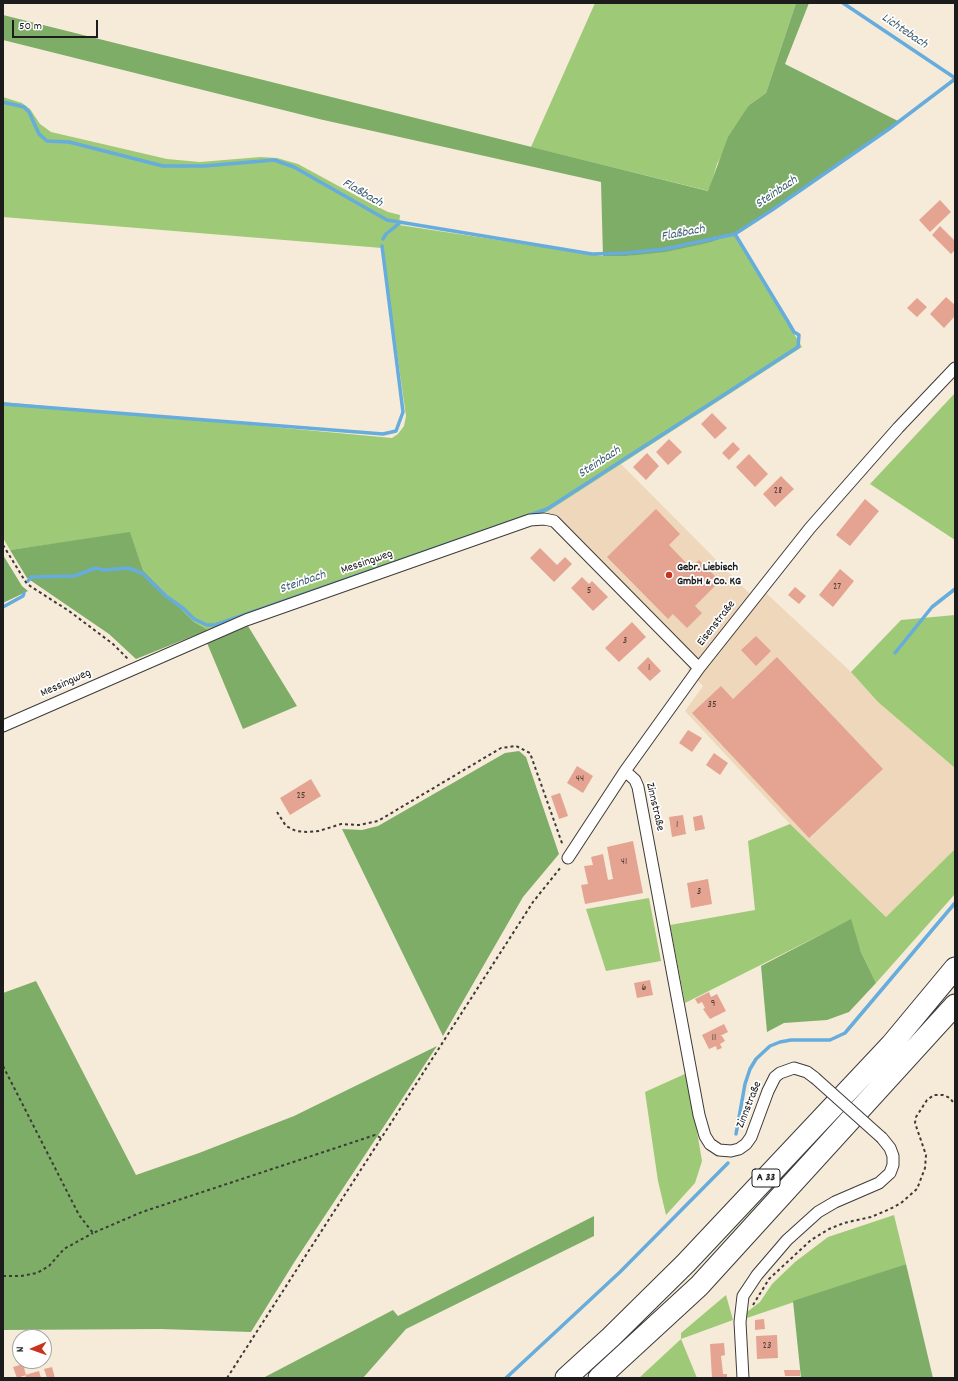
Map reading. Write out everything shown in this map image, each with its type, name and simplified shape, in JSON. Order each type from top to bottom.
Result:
[{"type":"highway","name":"A 33","points":[[566,1378],[611,1337],[686,1263],[890,1045],[955,968]]},
{"type":"highway","name":"A 33","points":[[599,1378],[699,1286],[955,1005]]},
{"type":"street","name":"Eisenstraße","points":[[568,858],[626,771],[699,668],[810,528],[898,428],[955,368]]},
{"type":"street","name":"Messingweg","points":[[3,726],[246,620],[530,520],[544,519],[554,522],[699,668]]},
{"type":"street","name":"Zinnstraße","points":[[626,771],[635,780],[638,787],[699,1115],[705,1136],[710,1144],[719,1150],[731,1151],[740,1149],[746,1144],[751,1137],[768,1091],[775,1077],[780,1073],[794,1068],[807,1072],[815,1078],[882,1138],[890,1148],[893,1156],[893,1165],[890,1173],[878,1183],[818,1212],[804,1223],[757,1275],[741,1302],[740,1322],[743,1378]]},
{"type":"path","points":[[3,544],[27,584],[69,611],[113,644],[136,668]]},
{"type":"path","points":[[227,1378],[533,902],[568,858],[530,753],[516,746],[501,748],[378,821],[359,825],[341,824],[319,831],[307,832],[296,831],[286,826],[277,812]]},
{"type":"path","points":[[3,1066],[79,1215],[93,1233]]},
{"type":"path","points":[[3,1276],[21,1276],[37,1272],[49,1266],[64,1249],[93,1233],[142,1212],[375,1135],[381,1138]]},
{"type":"shaded area","points":[[621,464],[748,592],[760,602],[766,593],[851,672],[878,702],[955,768],[955,849],[886,917],[790,824],[685,711],[703,686],[687,669],[698,658],[547,512]]},
{"type":"green space","points":[[595,3],[796,3],[766,93],[749,105],[717,164],[709,191],[531,147]]},
{"type":"green space","points":[[796,3],[809,3],[785,64],[900,122],[807,187],[734,234],[712,242],[665,252],[627,256],[603,256],[601,182],[319,119],[3,40],[3,15],[708,191],[728,137],[749,105],[766,93]]},
{"type":"green space","points":[[3,97],[22,103],[30,109],[40,124],[51,132],[167,159],[200,162],[261,157],[277,158],[298,164],[388,212],[400,215],[399,225],[603,256],[627,256],[712,242],[734,234],[802,347],[547,512],[259,610],[208,630],[194,622],[143,570],[130,533],[10,550],[3,538],[3,402],[392,438],[398,434],[404,426],[406,416],[382,248],[3,217]]},
{"type":"green space","points":[[955,393],[955,540],[870,484]]},
{"type":"green space","points":[[130,532],[143,570],[194,622],[208,630],[136,659],[109,634],[27,578],[10,550]]},
{"type":"green space","points":[[3,555],[22,586],[28,591],[3,603]]},
{"type":"green space","points":[[955,615],[955,768],[878,702],[851,672],[901,620]]},
{"type":"green space","points":[[248,626],[297,706],[243,729],[207,643]]},
{"type":"green space","points":[[519,751],[526,757],[559,854],[523,897],[443,1036],[342,829],[362,830],[378,826],[505,753]]},
{"type":"green space","points":[[790,824],[886,917],[955,849],[955,894],[876,983],[861,952],[850,920],[685,1003],[670,925],[755,910],[748,841]]},
{"type":"green space","points":[[649,898],[661,961],[606,971],[586,909]]},
{"type":"green space","points":[[851,919],[861,952],[876,983],[849,1012],[827,1020],[784,1023],[767,1032],[761,966]]},
{"type":"green space","points":[[36,981],[136,1175],[199,1153],[294,1116],[437,1046],[295,1261],[251,1332],[161,1329],[3,1330],[3,993]]},
{"type":"green space","points":[[687,1073],[702,1161],[695,1183],[666,1215],[658,1181],[645,1092]]},
{"type":"green space","points":[[894,1215],[906,1264],[744,1319],[747,1312],[760,1302],[772,1284],[795,1262],[828,1237]]},
{"type":"green space","points":[[594,1216],[594,1236],[406,1329],[363,1378],[263,1378],[393,1310],[398,1316]]},
{"type":"green space","points":[[906,1264],[933,1378],[801,1378],[793,1301]]},
{"type":"green space","points":[[726,1295],[733,1320],[681,1339],[681,1333]]},
{"type":"green space","points":[[681,1339],[697,1378],[639,1378]]},
{"type":"building","points":[[940,200],[951,212],[930,232],[919,220]]},
{"type":"building","points":[[940,226],[955,241],[955,250],[951,254],[932,235]]},
{"type":"building","points":[[946,297],[955,305],[955,316],[944,328],[930,314]]},
{"type":"building","points":[[917,298],[927,307],[917,317],[907,308]]},
{"type":"building","points":[[712,413],[727,428],[715,439],[701,424]]},
{"type":"building","points":[[669,439],[682,452],[668,465],[656,452]]},
{"type":"building","points":[[733,442],[740,449],[729,460],[722,453]]},
{"type":"building","points":[[647,453],[659,466],[646,480],[633,467]]},
{"type":"building","points":[[749,454],[768,474],[755,487],[736,467]]},
{"type":"building","points":[[781,476],[794,489],[775,507],[763,494]]},
{"type":"building","points":[[865,499],[879,511],[850,546],[836,535]]},
{"type":"building","name":"Gebr. Liebisch GmbH & Co. KG","points":[[656,509],[680,534],[669,545],[691,568],[699,560],[720,581],[695,606],[702,613],[687,628],[673,614],[668,619],[607,557]]},
{"type":"building","points":[[540,548],[557,565],[565,557],[572,564],[554,582],[530,558]]},
{"type":"building","points":[[840,569],[854,581],[833,607],[819,595]]},
{"type":"building","points":[[582,577],[589,584],[592,581],[608,597],[593,611],[571,588]]},
{"type":"building","points":[[795,587],[806,596],[799,604],[788,595]]},
{"type":"building","points":[[632,622],[646,637],[619,662],[605,648]]},
{"type":"building","points":[[756,636],[771,651],[756,666],[741,650]]},
{"type":"building","points":[[648,657],[661,671],[650,681],[637,668]]},
{"type":"building","points":[[777,657],[883,769],[809,838],[692,713],[721,686],[733,699]]},
{"type":"building","points":[[688,730],[702,738],[692,752],[679,743]]},
{"type":"building","points":[[714,753],[728,763],[720,775],[706,765]]},
{"type":"building","points":[[577,766],[593,776],[583,793],[567,783]]},
{"type":"building","points":[[311,779],[321,796],[290,815],[280,798]]},
{"type":"building","points":[[560,793],[568,816],[559,819],[551,796]]},
{"type":"building","points":[[683,815],[686,834],[672,837],[669,817]]},
{"type":"building","points":[[702,815],[705,829],[695,831],[693,817]]},
{"type":"building","points":[[633,841],[643,893],[585,904],[581,885],[588,884],[584,866],[593,865],[591,857],[603,854],[608,880],[613,879],[607,847]]},
{"type":"building","points":[[708,879],[712,904],[691,908],[687,883]]},
{"type":"building","points":[[650,980],[653,995],[637,998],[634,983]]},
{"type":"building","points":[[709,992],[711,997],[717,994],[726,1011],[710,1019],[703,1009],[705,1008],[702,1002],[698,1004],[695,999]]},
{"type":"building","points":[[724,1024],[728,1032],[720,1036],[722,1036],[725,1041],[720,1044],[722,1048],[717,1050],[716,1046],[709,1049],[702,1035]]},
{"type":"building","points":[[764,1319],[765,1329],[755,1330],[755,1320]]},
{"type":"building","points":[[777,1335],[778,1358],[757,1359],[756,1336]]},
{"type":"building","points":[[724,1343],[725,1355],[721,1356],[723,1374],[727,1374],[727,1378],[712,1378],[710,1344]]},
{"type":"building","points":[[52,1367],[55,1378],[47,1378],[44,1369],[52,1369]]},
{"type":"building","points":[[14,1369],[24,1369],[26,1375],[17,1378]]},
{"type":"building","points":[[784,1370],[800,1370],[800,1376],[785,1376]]},
{"type":"building","points":[[39,1371],[41,1378],[26,1378],[25,1375]]},
{"type":"waterway","name":"Lichtebach","points":[[843,3],[955,78]]},
{"type":"waterway","name":"Flaßbach","points":[[3,102],[24,107],[29,112],[39,134],[47,141],[69,142],[163,166],[204,166],[274,160],[294,167],[387,220],[592,254],[626,253],[665,249],[735,234],[889,129],[955,79]]},
{"type":"waterway","points":[[383,239],[386,234],[401,222]]},
{"type":"waterway","name":"Steinbach","points":[[28,581],[31,577],[74,576],[96,568],[104,570],[128,568],[142,573],[166,596],[184,609],[194,619],[207,625],[215,625],[547,509],[798,347],[799,335],[794,332],[735,234]]},
{"type":"waterway","points":[[3,404],[383,434],[396,431],[403,412],[382,246]]},
{"type":"waterway","points":[[895,653],[932,607],[955,589]]},
{"type":"waterway","name":"Steinbach","points":[[3,607],[23,596],[24,593]]},
{"type":"waterway","points":[[736,1134],[745,1084],[750,1069],[756,1059],[770,1046],[780,1042],[791,1040],[830,1040],[845,1033],[955,903]]},
{"type":"waterway","points":[[506,1378],[620,1272],[728,1163]]},
{"type":"place","name":"Gebr. Liebisch GmbH & Co. KG","points":[[669,575]]}]
